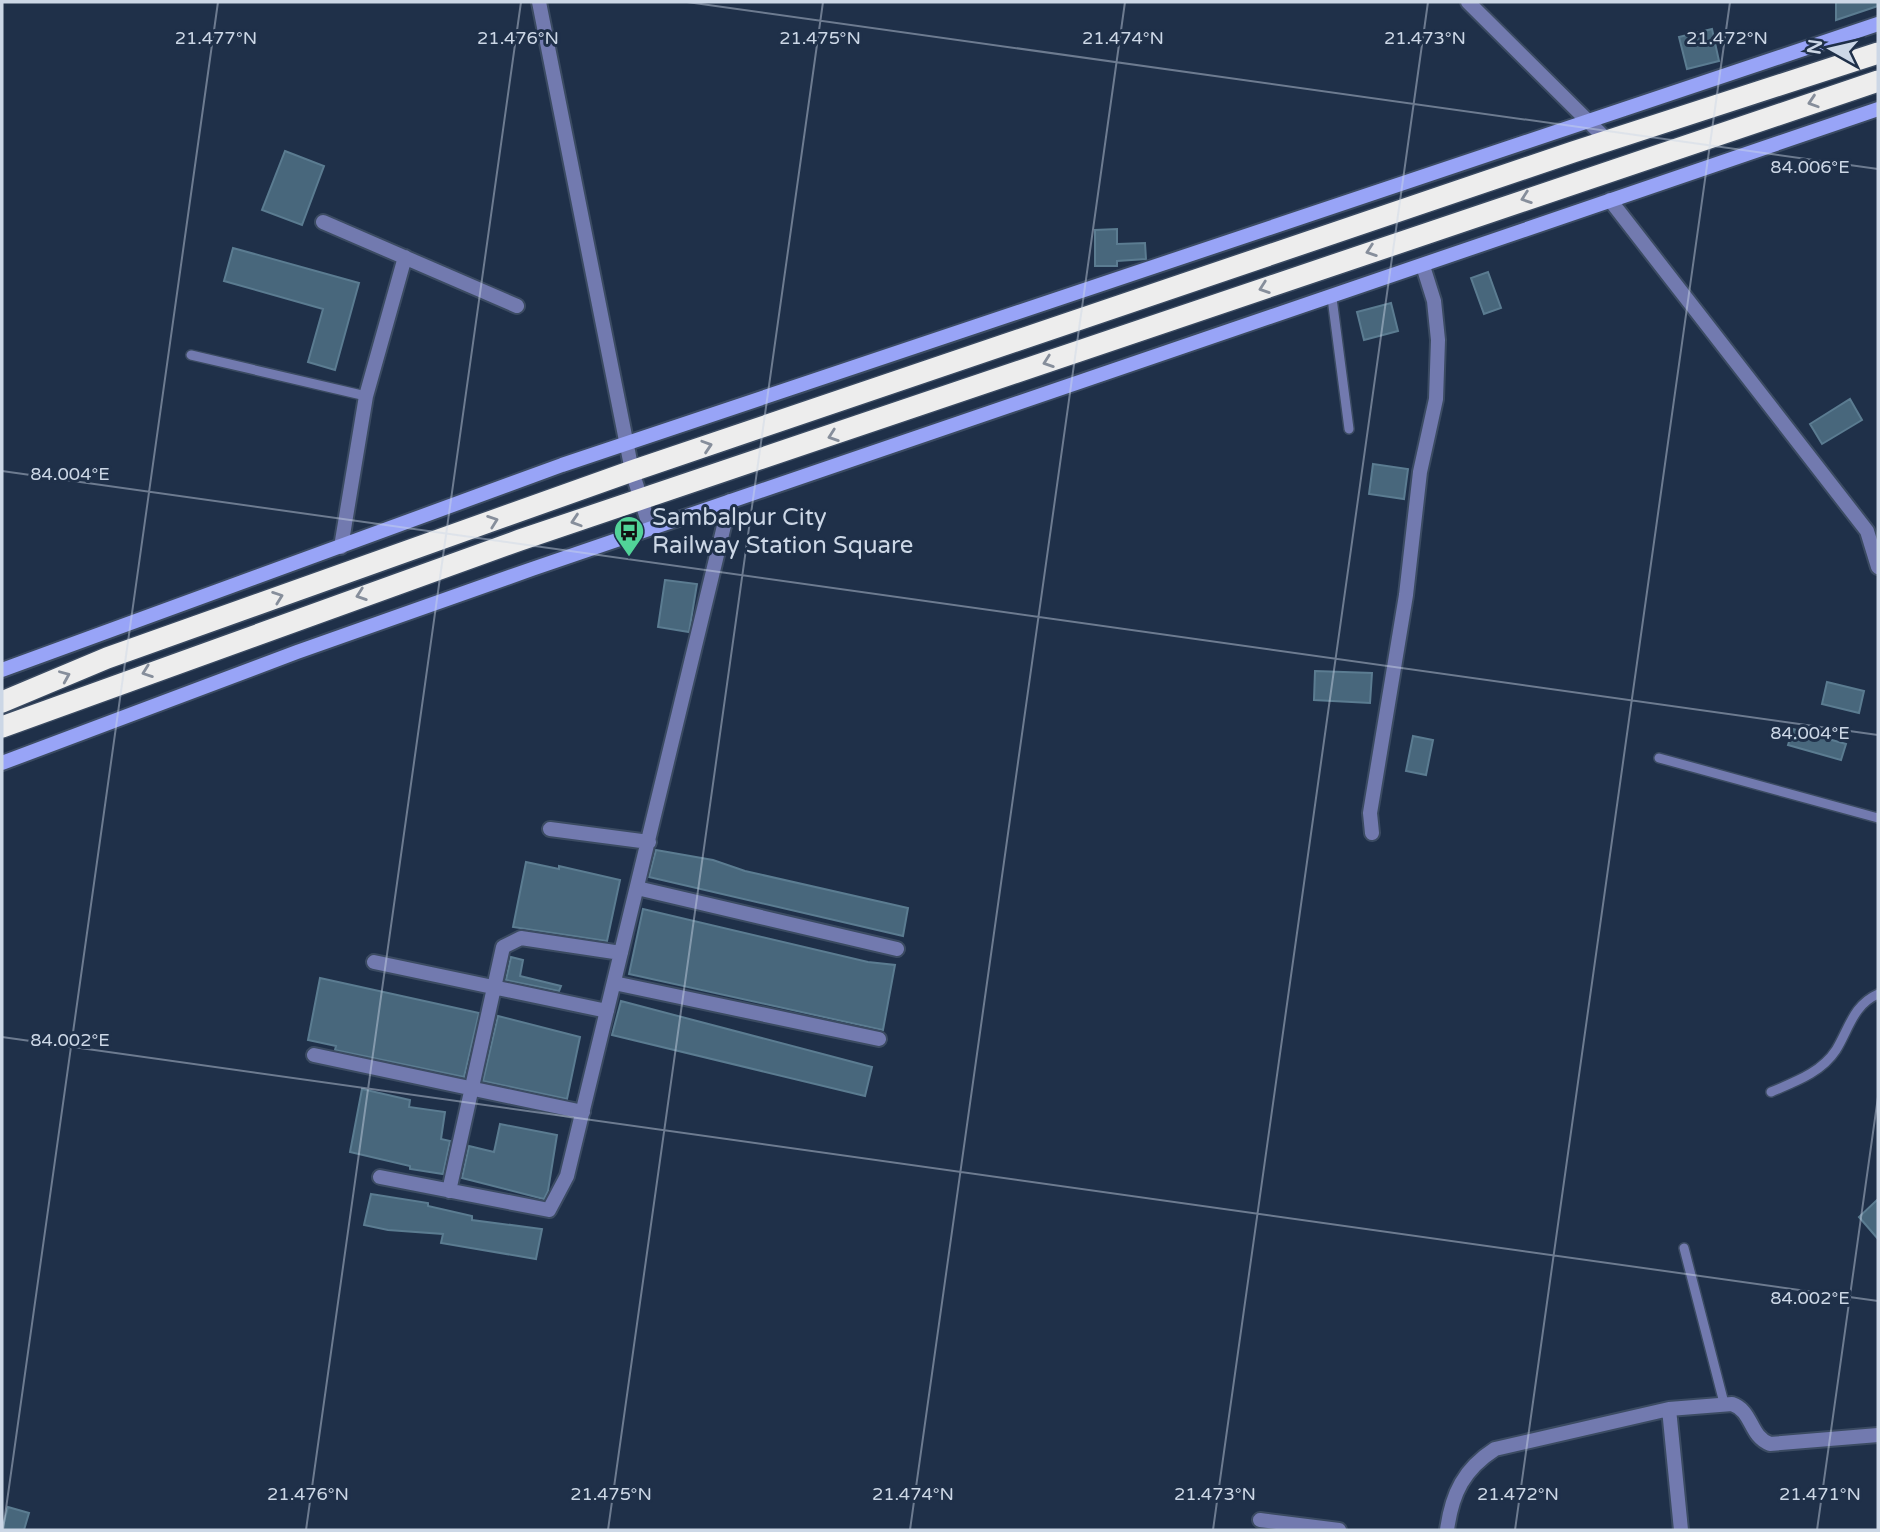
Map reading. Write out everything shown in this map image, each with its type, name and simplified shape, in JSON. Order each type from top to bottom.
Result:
[{"type":"highway","points":[[2,702],[107,658],[632,471],[1878,53]]},
{"type":"highway","points":[[2,727],[342,602],[1878,81]]},
{"type":"main road","points":[[2,670],[627,444],[1878,24]]},
{"type":"main road","points":[[2,763],[297,652],[650,528],[1332,298],[1878,109]]},
{"type":"street","points":[[539,2],[632,471],[650,528]]},
{"type":"street","points":[[1468,2],[1609,142]]},
{"type":"street","points":[[1610,200],[1867,531],[1878,566]]},
{"type":"street","points":[[323,222],[517,306]]},
{"type":"street","points":[[341,547],[366,396],[405,257]]},
{"type":"street","points":[[1372,834],[1370,813],[1406,595],[1420,472],[1436,399],[1438,340],[1434,301],[1423,266]]},
{"type":"street","points":[[380,1177],[549,1210],[568,1176],[730,501]]},
{"type":"street","points":[[1867,531],[1878,521]]},
{"type":"street","points":[[550,829],[649,842]]},
{"type":"street","points":[[637,888],[897,949]]},
{"type":"street","points":[[449,1191],[503,947],[511,940],[522,938],[621,953]]},
{"type":"street","points":[[374,962],[607,1012]]},
{"type":"street","points":[[614,983],[879,1039]]},
{"type":"street","points":[[314,1055],[583,1112]]},
{"type":"street","points":[[1447,1530],[1459,1485],[1473,1463],[1495,1449],[1669,1409],[1724,1403],[1740,1406],[1756,1435],[1770,1444],[1878,1435]]},
{"type":"street","points":[[1669,1409],[1681,1530]]},
{"type":"street","points":[[1260,1520],[1339,1530]]},
{"type":"lane","points":[[1332,298],[1349,429]]},
{"type":"lane","points":[[191,355],[366,396]]},
{"type":"lane","points":[[1659,758],[1878,818]]},
{"type":"lane","points":[[1771,1092],[1822,1065],[1836,1050],[1860,1006],[1878,993]]},
{"type":"lane","points":[[1684,1248],[1724,1403]]},
{"type":"building","points":[[1836,2],[1878,2],[1878,6],[1836,20]]},
{"type":"building","points":[[1712,29],[1719,61],[1687,69],[1679,37]]},
{"type":"building","points":[[285,151],[324,166],[302,225],[262,210]]},
{"type":"building","points":[[1117,229],[1117,244],[1145,243],[1146,259],[1117,261],[1117,266],[1095,266],[1095,230]]},
{"type":"building","points":[[233,248],[359,283],[335,370],[308,362],[323,309],[224,281]]},
{"type":"building","points":[[1488,272],[1501,308],[1484,314],[1471,278]]},
{"type":"building","points":[[1391,303],[1398,331],[1364,340],[1357,312]]},
{"type":"building","points":[[1850,399],[1862,420],[1822,444],[1810,424]]},
{"type":"building","points":[[1373,464],[1408,469],[1404,499],[1369,494]]},
{"type":"building","points":[[665,580],[697,584],[689,632],[658,627]]},
{"type":"building","points":[[1315,671],[1372,673],[1370,703],[1314,700]]},
{"type":"building","points":[[1827,682],[1864,691],[1859,713],[1822,704]]},
{"type":"building","points":[[1793,729],[1846,744],[1841,760],[1788,745]]},
{"type":"building","points":[[1413,736],[1433,740],[1426,775],[1406,771]]},
{"type":"building","points":[[656,850],[713,860],[745,871],[908,908],[903,936],[649,877]]},
{"type":"building","points":[[526,862],[559,869],[559,866],[620,880],[607,941],[513,927]]},
{"type":"building","points":[[643,909],[868,962],[895,965],[883,1030],[629,974]]},
{"type":"building","points":[[511,957],[523,960],[520,976],[561,986],[559,991],[506,980]]},
{"type":"building","points":[[320,978],[479,1013],[464,1077],[335,1050],[336,1046],[308,1040]]},
{"type":"building","points":[[621,1001],[872,1067],[865,1096],[612,1035]]},
{"type":"building","points":[[498,1016],[580,1037],[567,1099],[483,1081]]},
{"type":"building","points":[[362,1089],[410,1100],[409,1107],[445,1112],[441,1139],[450,1141],[443,1174],[410,1169],[410,1166],[350,1152]]},
{"type":"building","points":[[500,1124],[557,1135],[548,1191],[544,1199],[462,1178],[469,1146],[494,1152]]},
{"type":"building","points":[[371,1194],[428,1203],[428,1206],[472,1216],[472,1220],[542,1229],[536,1259],[441,1243],[443,1234],[388,1230],[364,1225]]},
{"type":"building","points":[[1878,1199],[1878,1239],[1859,1217]]},
{"type":"building","points":[[8,1507],[29,1513],[24,1530],[2,1530]]},
{"type":"place","name":"Sambalpur City Railway Station Square","points":[[629,558]]}]
